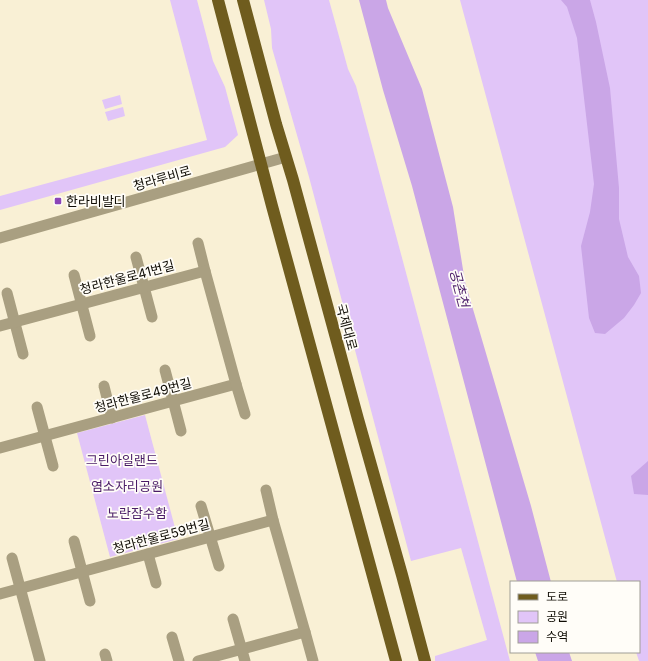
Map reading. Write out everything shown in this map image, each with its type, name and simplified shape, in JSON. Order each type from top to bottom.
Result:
[{"type":"main road","points":[[218,0],[396,661]]},
{"type":"main road","name":"국제대로","points":[[243,0],[425,661]]},
{"type":"street","name":"청라루비로","points":[[0,238],[286,157]]},
{"type":"street","points":[[198,243],[245,414]]},
{"type":"street","points":[[136,258],[152,317]]},
{"type":"street","name":"청라한울로41번길","points":[[0,326],[205,271]]},
{"type":"street","points":[[74,274],[90,336]]},
{"type":"street","points":[[7,293],[23,354]]},
{"type":"street","points":[[165,370],[181,431]]},
{"type":"street","name":"청라한울로49번길","points":[[0,448],[236,384]]},
{"type":"street","points":[[104,386],[112,418]]},
{"type":"street","points":[[37,407],[52,466]]},
{"type":"street","points":[[266,490],[273,520],[313,661]]},
{"type":"street","points":[[201,506],[219,566]]},
{"type":"street","name":"청라한울로59번길","points":[[0,594],[273,520]]},
{"type":"street","points":[[74,542],[90,601]]},
{"type":"street","points":[[148,554],[156,583]]},
{"type":"street","points":[[12,558],[40,661]]},
{"type":"street","points":[[233,619],[245,661]]},
{"type":"street","points":[[198,661],[305,632]]},
{"type":"street","points":[[172,637],[179,661]]},
{"type":"green space","points":[[170,0],[197,0],[213,61],[225,87],[238,135],[225,147],[0,210],[0,196],[207,140]]},
{"type":"green space","points":[[264,0],[329,0],[348,69],[356,86],[510,661],[435,661],[435,656],[487,640],[461,548],[411,561],[309,177],[272,48],[271,29]]},
{"type":"green space","points":[[460,0],[648,0],[648,661],[639,661],[636,653],[640,653],[640,581],[617,581]]},
{"type":"green space","points":[[120,95],[122,104],[105,109],[102,100]]},
{"type":"green space","points":[[123,107],[125,116],[108,121],[105,112]]},
{"type":"green space","name":"염소자리공원","points":[[145,415],[178,539],[110,557],[77,433]]},
{"type":"water","name":"공촌천","points":[[359,0],[386,0],[422,89],[453,207],[465,282],[531,506],[551,581],[517,581],[412,186],[383,90]]},
{"type":"water","points":[[561,0],[590,0],[610,88],[619,188],[619,219],[628,257],[639,276],[641,293],[634,305],[624,318],[605,334],[595,333],[589,318],[581,246],[590,212],[594,184],[577,38],[567,7]]},
{"type":"water","points":[[648,461],[648,495],[634,494],[631,476]]},
{"type":"water","points":[[535,653],[569,653],[572,661],[538,661]]},
{"type":"place","name":"한라비발디","points":[[58,201]]},
{"type":"park label","name":"그린아일랜드","points":[[122,460]]},
{"type":"park label","name":"노란잠수함","points":[[137,513]]}]
